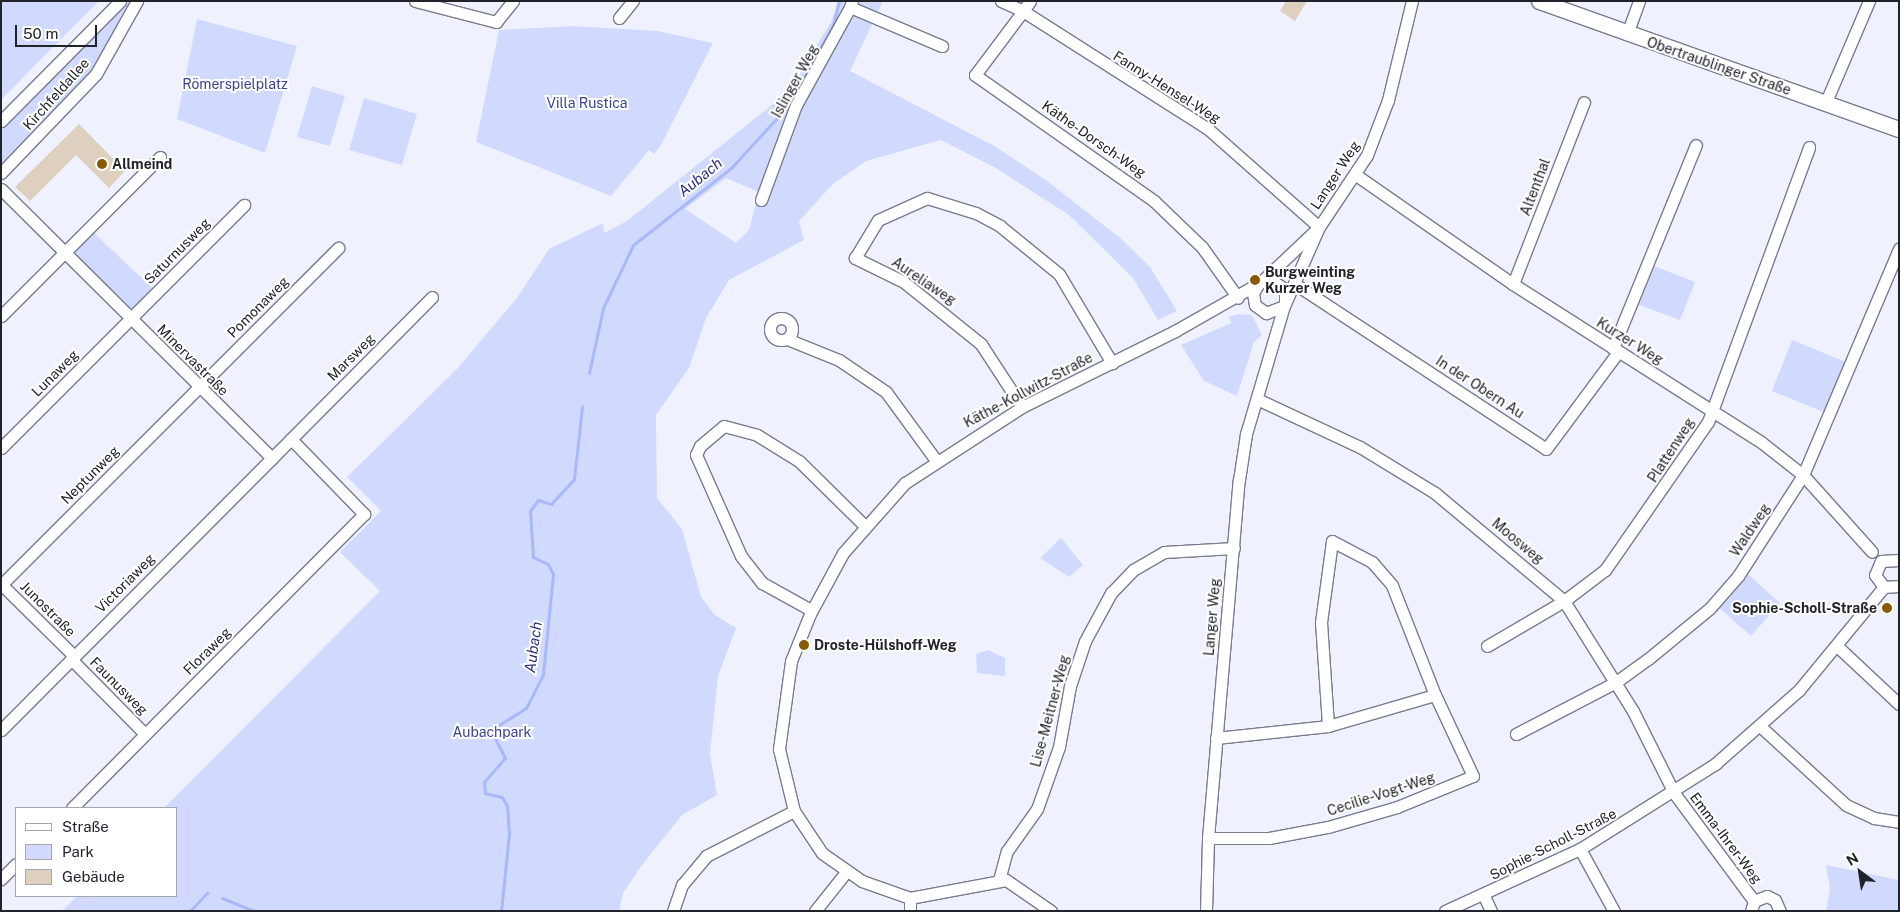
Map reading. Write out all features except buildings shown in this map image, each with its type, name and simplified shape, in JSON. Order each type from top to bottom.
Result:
[{"type":"street","name":"Kirchfeldallee","points":[[1,121],[120,1]]},
{"type":"street","name":"Kirchfeldallee","points":[[1,173],[96,74],[137,1]]},
{"type":"street","points":[[415,1],[496,22],[513,1]]},
{"type":"street","points":[[620,18],[632,1]]},
{"type":"street","points":[[1001,1],[1023,11],[1030,1]]},
{"type":"street","name":"Langer Weg","points":[[1206,911],[1208,838],[1216,738],[1246,434],[1284,304],[1295,284],[1319,227],[1356,175],[1382,120],[1412,1]]},
{"type":"street","name":"Obertraublinger Straße","points":[[1539,1],[1627,34],[1899,129]]},
{"type":"street","points":[[1627,34],[1639,1]]},
{"type":"street","points":[[1825,104],[1868,1]]},
{"type":"street","name":"Islinger Weg","points":[[761,200],[796,105],[851,4],[942,46]]},
{"type":"street","name":"Fanny-Hensel-Weg","points":[[1023,11],[1207,128],[1319,227]]},
{"type":"street","name":"Käthe-Dorsch-Weg","points":[[1023,11],[975,76],[1154,201],[1202,247],[1235,300]]},
{"type":"street","name":"Altenthal","points":[[1513,284],[1584,102]]},
{"type":"street","name":"In der Obern Au","points":[[1295,284],[1546,449],[1616,350],[1696,145]]},
{"type":"street","name":"Plattenweg","points":[[1487,646],[1564,601],[1605,570],[1627,544],[1708,422],[1711,408],[1809,147]]},
{"type":"street","points":[[1,316],[160,157]]},
{"type":"street","name":"Kurzer Weg","points":[[1356,175],[1513,284],[1711,408],[1803,475],[1872,552]]},
{"type":"street","name":"Minervastraße","points":[[1,189],[272,458]]},
{"type":"street","name":"Aureliaweg","points":[[1022,407],[981,344],[904,282],[855,258],[878,220],[927,198],[968,210],[1000,226],[1059,274],[1112,363]]},
{"type":"street","name":"Saturnusweg","points":[[131,319],[244,205]]},
{"type":"street","name":"Käthe-Kollwitz-Straße","points":[[910,898],[846,872],[812,841],[794,811],[779,749],[781,716],[791,661],[812,610],[864,525],[935,459],[1022,407],[1235,300],[1260,282],[1319,227]]},
{"type":"street","name":"Pomonaweg","points":[[200,387],[338,248]]},
{"type":"street","name":"Waldweg","points":[[1516,734],[1616,682],[1710,608],[1764,539],[1803,475],[1899,249]]},
{"type":"street","points":[[1255,305],[1253,293],[1260,282],[1282,284],[1284,304],[1266,313]]},
{"type":"street","name":"Marsweg","points":[[290,440],[432,296]]},
{"type":"street","points":[[1235,300],[1255,305],[1266,313],[1277,330]]},
{"type":"street","name":"Lunaweg","points":[[1,448],[131,319]]},
{"type":"street","points":[[787,339],[839,360],[886,392],[935,459]]},
{"type":"street","name":"Neptunweg","points":[[1,584],[200,387]]},
{"type":"street","name":"Moosweg","points":[[1257,399],[1360,447],[1435,493],[1564,601],[1616,682],[1674,793]]},
{"type":"street","points":[[812,610],[762,583],[741,556],[696,455],[700,446],[724,426],[757,436],[799,461],[864,525]]},
{"type":"street","points":[[272,458],[290,440]]},
{"type":"street","name":"Floraweg","points":[[73,807],[364,514],[290,440]]},
{"type":"street","name":"Victoriaweg","points":[[1,730],[272,458]]},
{"type":"street","name":"Cecilie-Vogt-Weg","points":[[1208,838],[1269,838],[1328,827],[1397,808],[1473,776],[1435,696],[1392,585],[1372,562],[1332,541],[1321,622],[1328,726]]},
{"type":"street","name":"Lise-Meitner-Weg","points":[[999,880],[1007,851],[1037,809],[1059,747],[1070,686],[1085,641],[1111,594],[1133,570],[1164,552],[1234,548]]},
{"type":"street","points":[[1899,560],[1885,559],[1877,565],[1876,580],[1884,587],[1899,586]]},
{"type":"street","name":"Junostraße","points":[[1,584],[72,657]]},
{"type":"street","name":"Sophie-Scholl-Straße","points":[[1445,911],[1484,896],[1580,849],[1674,793],[1761,727],[1838,647],[1884,587]]},
{"type":"street","points":[[1838,647],[1899,704]]},
{"type":"street","name":"Faunusweg","points":[[72,657],[145,734]]},
{"type":"street","points":[[1216,738],[1328,726],[1435,696]]},
{"type":"street","points":[[1761,727],[1846,805],[1874,818],[1899,822]]},
{"type":"street","name":"Emma-Ihrer-Weg","points":[[1674,793],[1753,906],[1772,897],[1780,911]]},
{"type":"street","points":[[673,911],[682,885],[706,856],[794,811]]},
{"type":"street","points":[[1580,849],[1614,911]]},
{"type":"street","points":[[1,879],[15,865]]},
{"type":"street","points":[[814,911],[846,872]]},
{"type":"street","points":[[910,911],[910,898],[999,880],[1014,883],[1046,910]]},
{"type":"street","points":[[1484,896],[1491,911]]},
{"type":"green space","points":[[1,1],[99,1],[1,100]]},
{"type":"green space","name":"Aubachpark","points":[[838,1],[883,1],[850,71],[996,147],[1047,181],[1120,238],[1150,267],[1177,311],[1158,320],[1133,278],[1069,215],[996,168],[941,140],[866,161],[833,184],[799,221],[804,240],[729,280],[706,318],[689,368],[656,415],[657,498],[682,529],[701,597],[715,615],[736,628],[718,676],[710,754],[717,795],[682,815],[642,865],[623,893],[619,911],[62,911],[76,897],[178,897],[178,807],[165,807],[380,591],[340,552],[381,511],[347,477],[456,370],[517,298],[549,249],[603,223],[604,233],[627,221],[788,92],[831,22]],"holes":[[[726,178],[759,192],[749,230],[736,243],[685,209]]]},
{"type":"green space","points":[[125,2],[131,3],[97,65],[1,166],[1,126]]},
{"type":"green space","name":"Römerspielplatz","points":[[197,19],[297,46],[265,153],[177,119]]},
{"type":"green space","name":"Villa Rustica","points":[[573,26],[657,31],[713,43],[661,145],[654,154],[649,150],[611,196],[476,142],[499,30]]},
{"type":"green space","points":[[312,86],[345,96],[330,146],[297,137]]},
{"type":"green space","points":[[364,98],[417,114],[402,165],[349,150]]},
{"type":"green space","points":[[92,231],[153,289],[134,308],[127,307],[76,255],[75,249]]},
{"type":"green space","points":[[1654,266],[1695,282],[1680,320],[1639,305]]},
{"type":"green space","points":[[1238,314],[1252,315],[1262,335],[1254,342],[1237,396],[1204,381],[1181,345],[1231,323],[1229,317]]},
{"type":"green space","points":[[1792,340],[1846,362],[1826,413],[1772,391]]},
{"type":"green space","points":[[1061,538],[1083,565],[1069,577],[1040,558]]},
{"type":"green space","points":[[1748,574],[1780,603],[1751,636],[1718,607]]},
{"type":"green space","points":[[988,650],[1005,658],[1005,676],[977,673],[976,654]]},
{"type":"green space","points":[[1826,865],[1899,880],[1899,911],[1826,911],[1830,890]]},
{"type":"waterway","name":"Aubach","points":[[589,373],[603,308],[633,245],[731,168],[777,118],[804,78],[833,25],[839,1]]},
{"type":"waterway","name":"Aubach","points":[[501,911],[509,833],[507,806],[502,797],[485,793],[484,782],[505,758],[491,730],[526,708],[543,674],[553,574],[548,564],[533,557],[530,511],[538,500],[551,504],[574,479],[582,406]]},
{"type":"waterway","points":[[190,911],[207,893]]},
{"type":"waterway","points":[[222,898],[254,911]]},
{"type":"place","name":"Allmeind","points":[[102,164]]},
{"type":"place","name":"Burgweinting Kurzer Weg","points":[[1255,280]]},
{"type":"place","name":"Sophie-Scholl-Straße","points":[[1887,608]]},
{"type":"place","name":"Droste-Hülshoff-Weg","points":[[804,645]]}]
